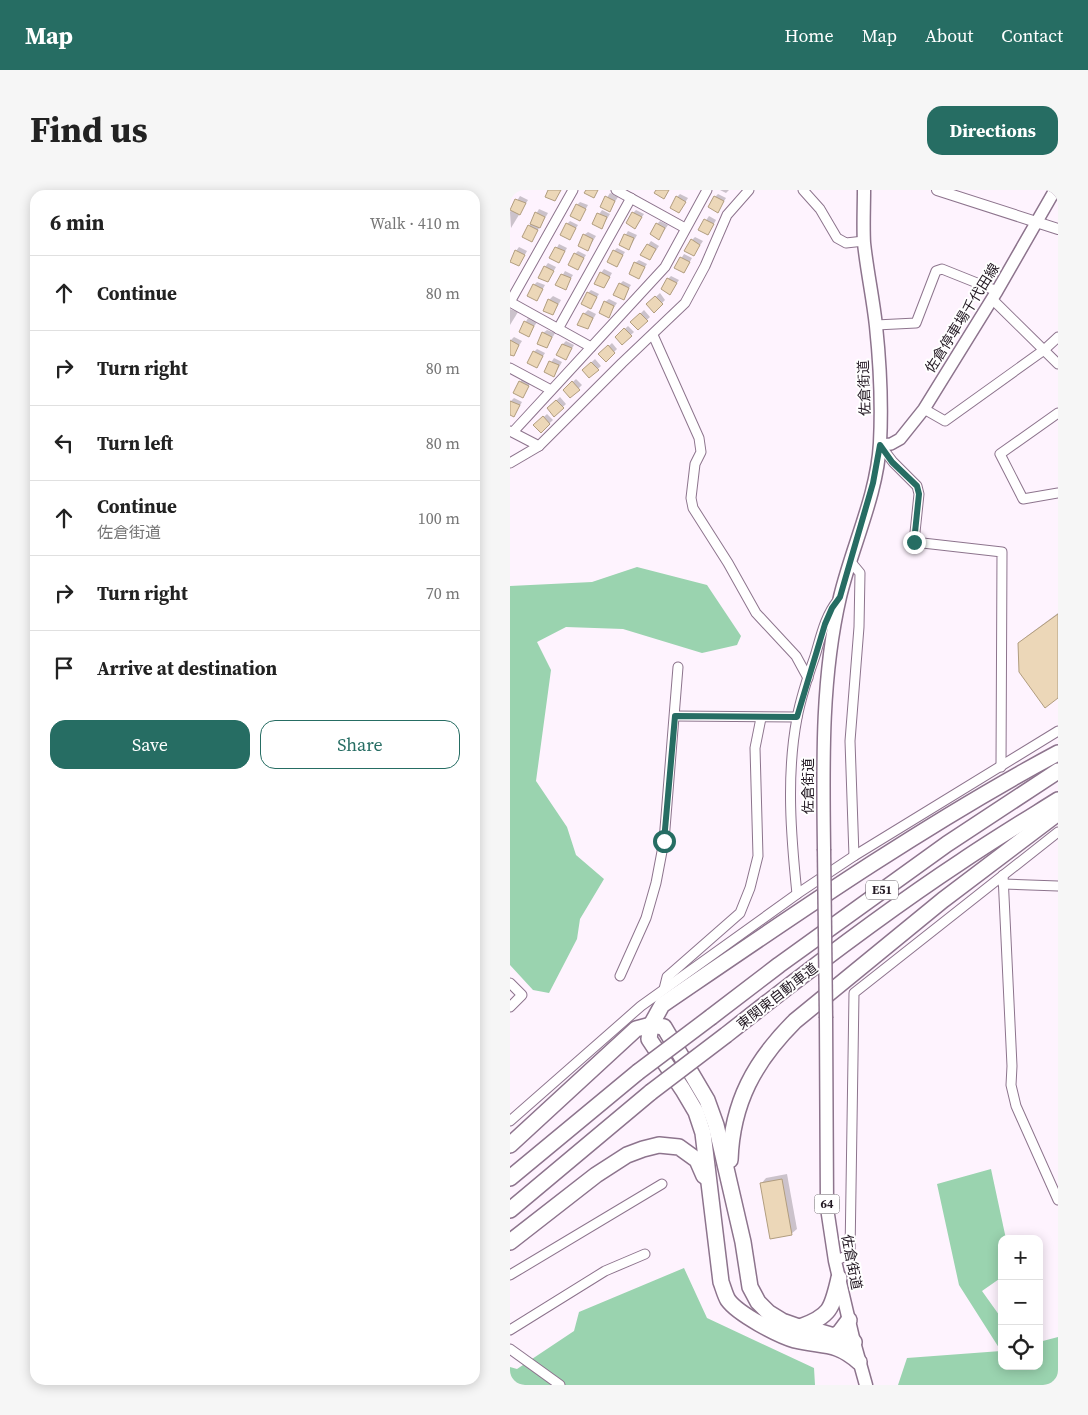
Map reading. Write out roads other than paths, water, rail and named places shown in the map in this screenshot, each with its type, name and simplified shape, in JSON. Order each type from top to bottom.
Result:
[{"type":"highway","points":[[860,1362],[848,1352],[837,1347],[794,1339],[773,1332],[754,1321],[729,1300],[721,1282],[703,1133],[696,1112],[684,1090],[649,1039],[651,1026],[662,1005],[806,907],[1009,779],[1058,753]]},
{"type":"highway","name":"東関東自動車道","points":[[510,1178],[638,1072],[779,965],[947,844],[1058,771]]},
{"type":"highway","name":"東関東自動車道","points":[[510,1210],[651,1092],[726,1036],[792,983],[961,861],[1058,800]]},
{"type":"highway","points":[[729,1181],[731,1138],[742,1095],[753,1075],[780,1036],[795,1021],[895,938],[1058,813]]},
{"type":"highway","points":[[510,1145],[636,1028],[664,1027],[707,1100],[716,1125],[743,1242],[750,1287],[758,1302],[769,1313],[799,1327],[854,1342]]},
{"type":"highway","points":[[510,1242],[596,1175],[627,1155],[643,1149],[659,1146],[679,1147],[697,1160],[710,1189]]},
{"type":"highway","points":[[799,1327],[815,1322],[826,1315],[833,1303],[839,1278]]},
{"type":"highway","points":[[818,1344],[835,1336],[849,1320]]},
{"type":"main road","name":"佐倉街道","points":[[864,190],[864,242],[876,325],[880,386],[880,445],[871,491],[840,597],[832,637],[823,752],[827,1208],[839,1278],[866,1385]]},
{"type":"main road","name":"佐倉停車場千代田線","points":[[880,445],[891,444],[900,440],[924,409],[995,295],[1056,190]]},
{"type":"street","points":[[573,190],[510,302],[591,347]]},
{"type":"street","points":[[616,190],[685,228]]},
{"type":"street","points":[[539,446],[511,431],[665,267],[707,190]]},
{"type":"street","points":[[510,463],[539,446],[622,362],[685,303],[705,266],[727,215],[749,190]]},
{"type":"street","points":[[803,190],[820,209],[837,238],[846,243],[864,242]]},
{"type":"street","points":[[937,190],[1058,229]]},
{"type":"street","points":[[558,329],[631,198]]},
{"type":"street","points":[[876,325],[916,323],[936,271],[942,269],[995,295],[1058,364]]},
{"type":"street","points":[[653,335],[699,438],[701,452],[695,464],[690,498],[693,508],[728,563],[756,613],[796,656],[808,678]]},
{"type":"street","points":[[924,409],[945,421],[1044,350],[1058,337]]},
{"type":"street","points":[[510,368],[551,390]]},
{"type":"street","points":[[1058,413],[1000,454],[1023,499],[1058,493]]},
{"type":"street","points":[[880,445],[892,462],[917,486],[919,494],[914,542],[1002,552],[1001,767]]},
{"type":"street","points":[[850,561],[860,573],[859,628],[850,741],[854,856]]},
{"type":"street","points":[[797,894],[790,808],[791,765],[797,717],[825,624],[832,608],[840,597]]},
{"type":"street","points":[[620,976],[646,918],[656,883],[664,841],[678,667]]},
{"type":"street","points":[[675,716],[797,717]]},
{"type":"street","points":[[664,989],[667,976],[740,913],[750,888],[758,856],[755,748],[761,718]]},
{"type":"street","points":[[510,1121],[641,1006],[797,894],[854,856],[1058,731]]},
{"type":"street","points":[[836,1261],[850,1254],[854,993],[1003,880],[1058,832]]},
{"type":"street","points":[[1003,880],[1058,886]]},
{"type":"street","points":[[1003,880],[1012,1066],[1011,1085],[1016,1106],[1058,1200]]},
{"type":"street","points":[[510,983],[522,995],[510,1007]]},
{"type":"street","points":[[510,1274],[662,1184]]},
{"type":"street","points":[[510,1330],[605,1271],[645,1254]]},
{"type":"street","points":[[510,1349],[560,1385]]}]
